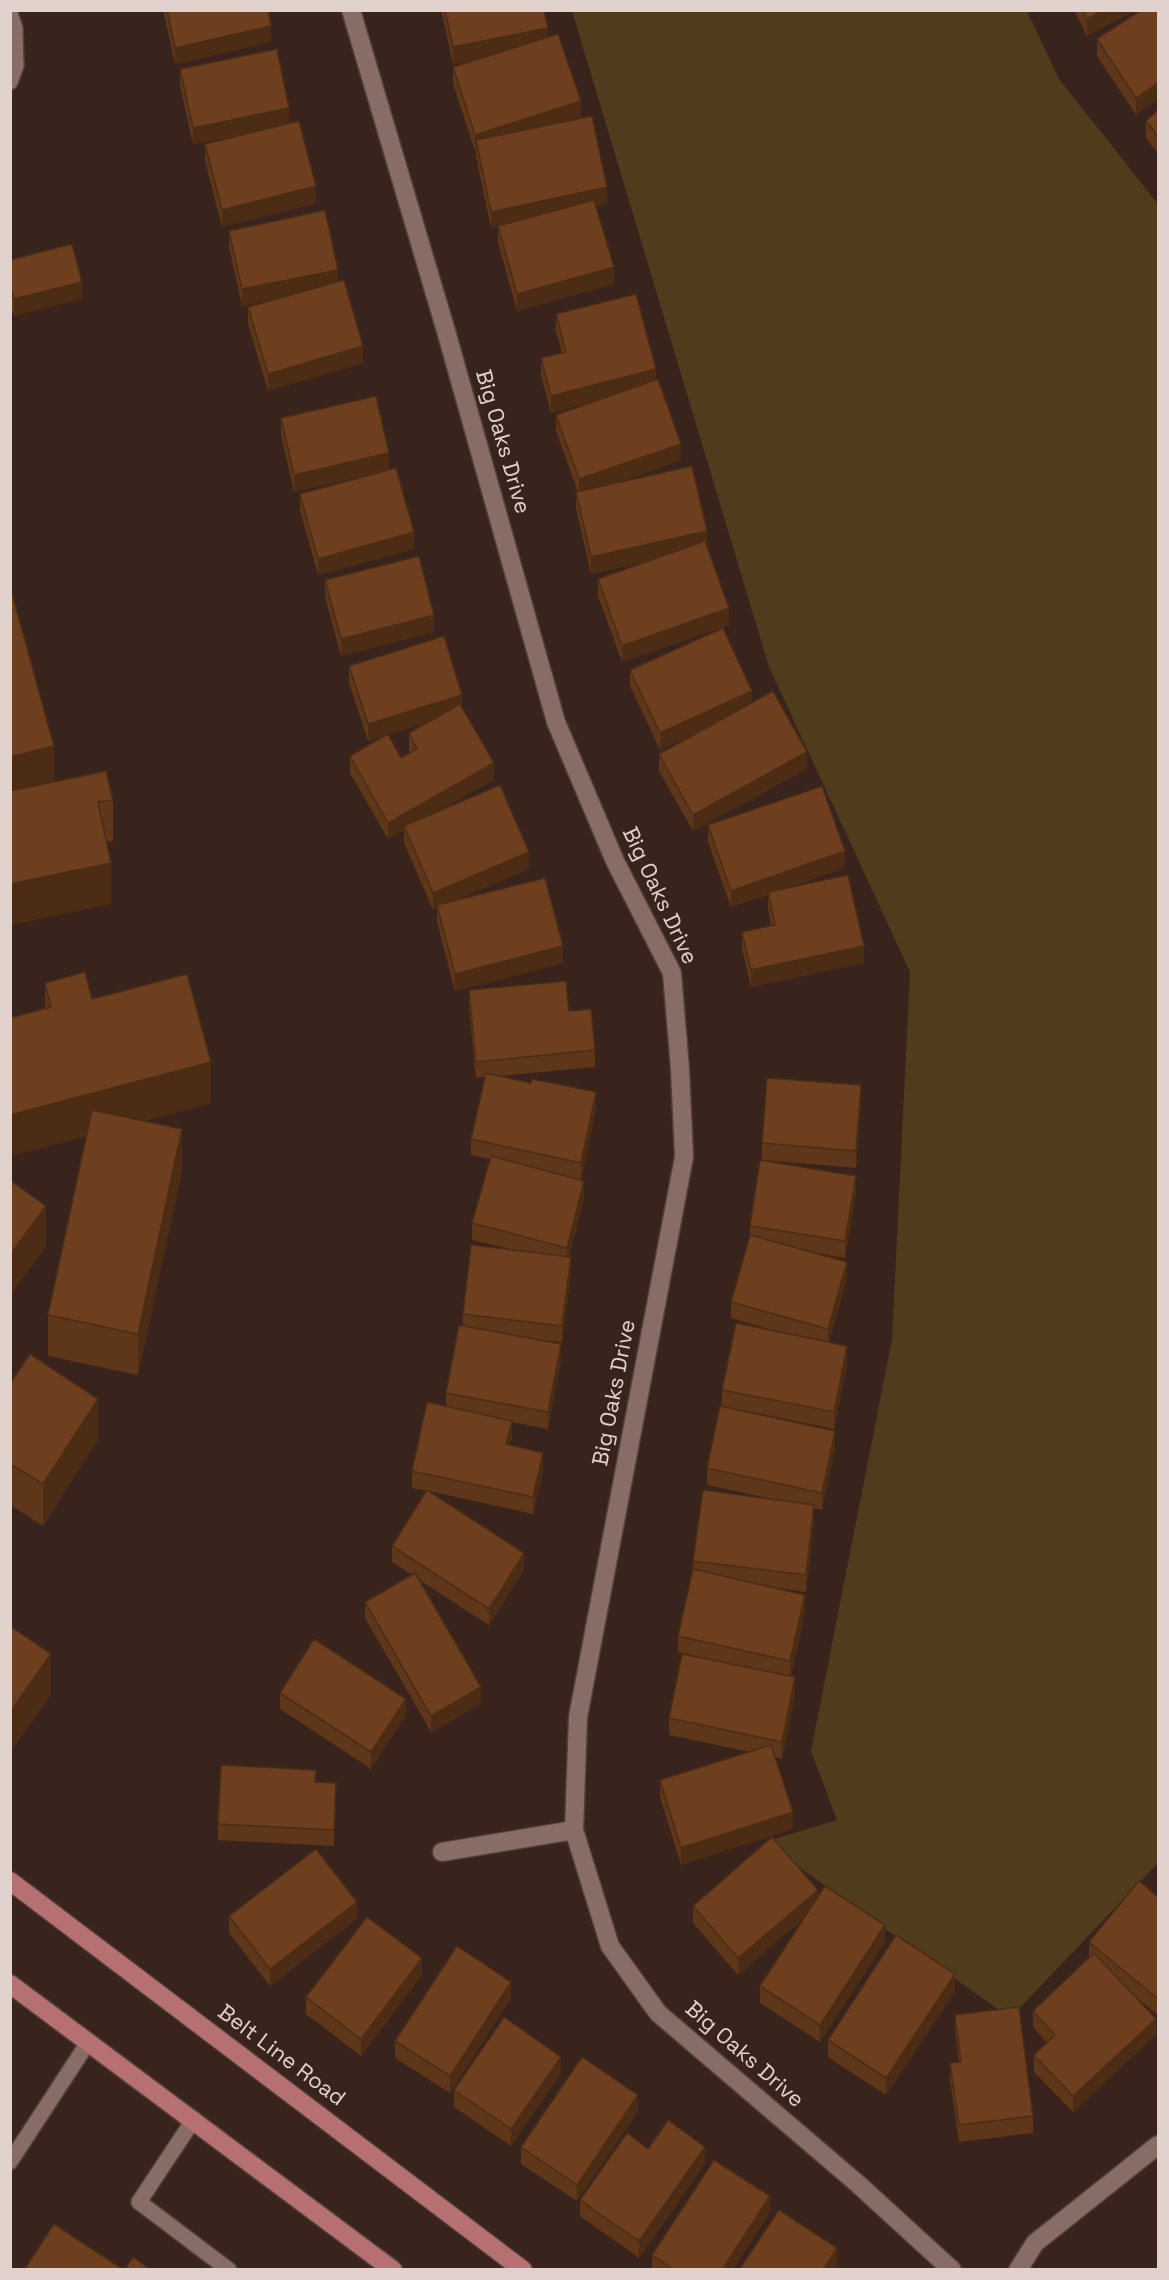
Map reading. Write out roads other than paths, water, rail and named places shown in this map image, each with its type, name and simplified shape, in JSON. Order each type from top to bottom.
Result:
[{"type":"main road","name":"Belt Line Road","points":[[10,1881],[523,2270]]},
{"type":"main road","points":[[10,1984],[194,2119],[393,2270]]},
{"type":"street","name":"Big Oaks Drive","points":[[351,10],[446,331],[556,723],[615,861],[672,973],[684,1157],[578,1717],[574,1830],[610,1946],[658,2013],[858,2184],[952,2270]]},
{"type":"street","points":[[442,1852],[574,1830]]},
{"type":"street","points":[[1018,2270],[1035,2243],[1158,2145]]},
{"type":"lane","points":[[10,13],[15,28],[16,66],[10,82]]},
{"type":"lane","points":[[10,2162],[88,2041]]},
{"type":"lane","points":[[194,2119],[139,2202],[229,2270]]}]
